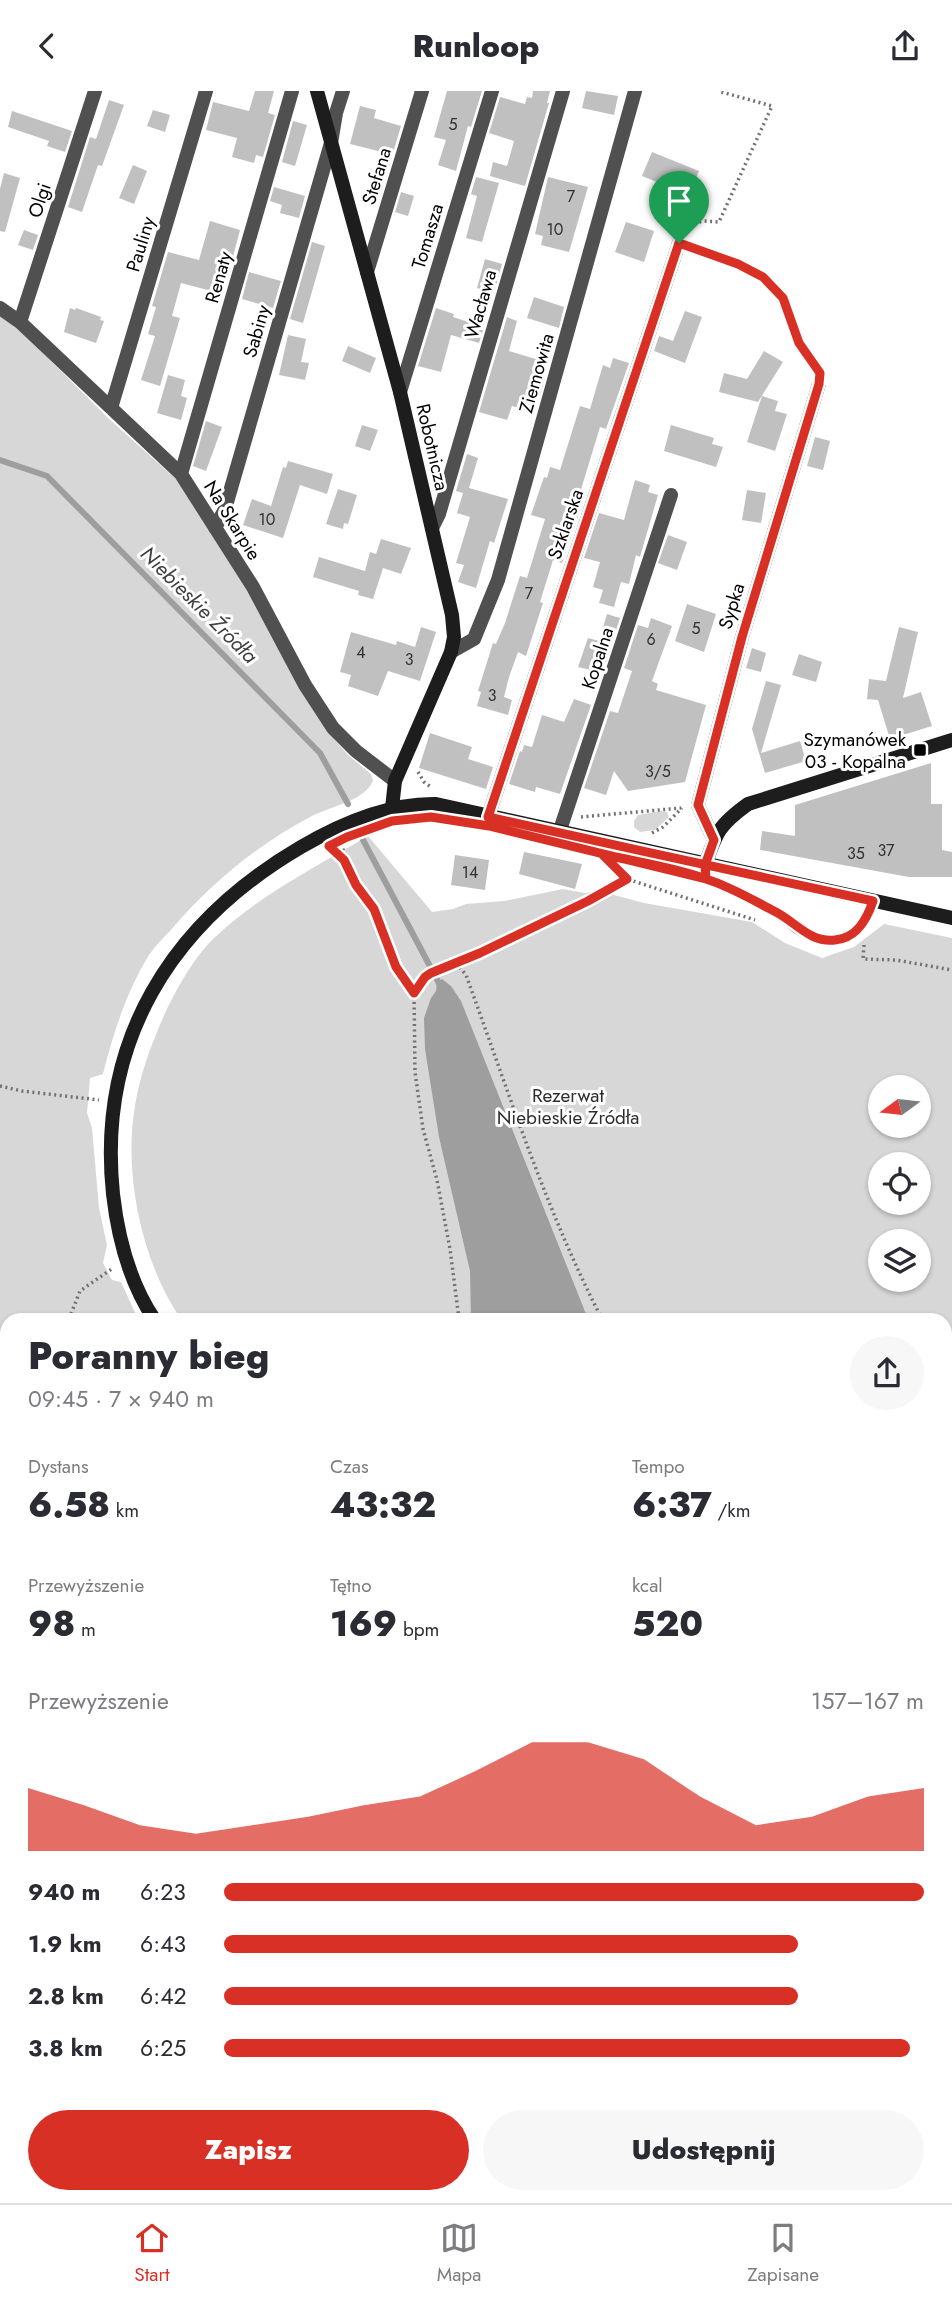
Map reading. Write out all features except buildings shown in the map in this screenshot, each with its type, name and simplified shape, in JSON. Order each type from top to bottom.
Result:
[{"type":"street","name":"Olgi","points":[[20,322],[95,91]]},
{"type":"street","name":"Pauliny","points":[[111,408],[205,91]]},
{"type":"street","name":"Renaty","points":[[181,474],[292,91]]},
{"type":"street","name":"Robotnicza","points":[[317,91],[400,392],[452,615],[454,638],[451,652],[395,781],[391,808]]},
{"type":"street","name":"Sabiny","points":[[215,528],[225,509],[331,143],[343,91]]},
{"type":"street","name":"Stefana","points":[[367,272],[422,91]]},
{"type":"street","name":"Tomasza","points":[[400,392],[492,91]]},
{"type":"street","name":"Wacława","points":[[432,528],[439,514],[563,91]]},
{"type":"street","name":"Ziemowita","points":[[451,652],[474,639],[498,580],[635,91]]},
{"type":"street","name":"Szklarska","points":[[488,817],[679,243]]},
{"type":"street","name":"Na Skarpie","points":[[0,308],[20,322],[181,474],[253,587],[305,685],[332,728],[356,751],[395,781]]},
{"type":"street","name":"Sypka","points":[[698,805],[742,637],[819,384]]},
{"type":"street","name":"Kopalna","points":[[561,826],[671,495]]},
{"type":"street","points":[[705,865],[714,840],[725,821],[748,804],[952,740]]},
{"type":"street","points":[[151,1313],[128,1262],[115,1209],[111,1179],[111,1129],[115,1102],[127,1052],[145,1004],[168,965],[198,927],[250,880],[290,854],[342,827],[391,808],[436,804],[488,817],[561,826],[705,865],[952,918]]},
{"type":"street","points":[[698,805],[714,840]]},
{"type":"lane","points":[[705,865],[706,879],[778,912],[798,929],[823,940],[847,938],[860,927],[869,914],[873,901]]},
{"type":"path","points":[[718,91],[772,106],[719,222],[691,224],[679,243],[738,264],[763,277],[783,298],[799,343],[820,373],[819,384]]},
{"type":"path","points":[[418,768],[424,782],[436,791]]},
{"type":"path","points":[[561,826],[665,807],[698,805]]},
{"type":"path","points":[[649,834],[663,827],[682,808]]},
{"type":"path","points":[[561,826],[589,824]]},
{"type":"path","points":[[347,837],[329,846],[344,860],[356,885],[374,909]]},
{"type":"path","points":[[338,841],[374,909],[396,967],[414,993],[415,1072],[423,1129],[450,1249],[458,1313]]},
{"type":"path","points":[[615,857],[602,854],[627,879],[763,922]]},
{"type":"path","points":[[414,993],[431,973],[588,901],[627,879]]},
{"type":"path","points":[[856,949],[864,945],[863,959],[896,960],[952,970]]},
{"type":"path","points":[[456,963],[466,975],[552,1207],[584,1285],[599,1313]]},
{"type":"path","points":[[0,1086],[115,1102]]},
{"type":"path","points":[[71,1313],[80,1291],[108,1270],[128,1262]]},
{"type":"green space","points":[[0,316],[21,331],[108,418],[176,479],[252,598],[327,731],[348,755],[371,774],[373,781],[354,799],[310,817],[271,840],[217,882],[185,914],[149,955],[122,1013],[103,1074],[90,1078],[87,1113],[92,1128],[99,1208],[107,1245],[103,1263],[112,1280],[121,1282],[135,1313],[0,1313]]},
{"type":"green space","points":[[667,812],[669,817],[655,830],[640,832],[634,827],[638,815]]},
{"type":"green space","name":"Rezerwat Niebieskie Źródła","points":[[368,836],[432,912],[563,889],[585,893],[599,891],[644,903],[752,922],[785,943],[822,958],[854,947],[884,924],[952,938],[952,1313],[177,1313],[156,1272],[139,1217],[132,1160],[132,1132],[137,1095],[162,1020],[191,967],[213,939],[267,896]]},
{"type":"shaded area","points":[[442,979],[451,986],[461,1001],[586,1313],[471,1313],[470,1271],[439,1137],[425,1049],[424,1018],[437,983]]},
{"type":"waterway","name":"Niebieskie Źródła","points":[[0,460],[47,476],[320,753],[348,804]]},
{"type":"waterway","name":"Niebieskie Źródła","points":[[362,838],[441,987]]},
{"type":"place","name":"Szymanówek 03 - Kopalna","points":[[920,750]]},
{"type":"route","points":[[679,243],[488,817],[705,865],[873,901],[869,914],[860,927],[847,938],[823,940],[798,929],[778,912],[706,879],[654,866],[602,854],[627,879],[588,901],[480,953],[431,973],[414,993],[396,967],[374,909],[356,885],[344,860],[329,846],[377,825],[431,817],[489,826],[602,854],[706,879],[705,865],[714,840],[698,805],[742,637],[819,384],[820,373],[799,343],[783,298],[763,277],[738,264],[679,243]]}]
